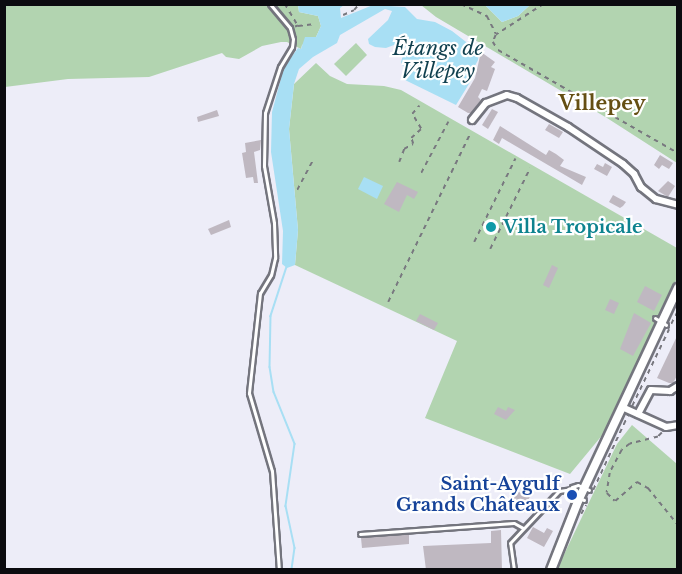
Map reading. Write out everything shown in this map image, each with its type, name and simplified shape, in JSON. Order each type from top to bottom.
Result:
[{"type":"main road","points":[[551,570],[627,410],[661,322],[678,288]]},
{"type":"main road","points":[[661,322],[678,301]]},
{"type":"main road","points":[[560,547],[571,529],[583,500]]},
{"type":"street","points":[[472,120],[486,103],[507,95],[517,98],[568,127],[623,164],[634,174],[641,187],[656,199],[678,205]]},
{"type":"street","points":[[638,414],[651,390],[670,391],[678,386]]},
{"type":"street","points":[[627,410],[666,427],[678,425]]},
{"type":"lane","points":[[270,4],[290,28],[293,39],[292,47],[280,67],[265,112],[264,166],[274,223],[275,258],[270,275],[260,293],[249,393],[273,471],[279,570]]},
{"type":"lane","points":[[514,570],[510,543],[523,528],[559,491],[578,485],[588,490]]},
{"type":"lane","points":[[571,489],[572,495],[583,500]]},
{"type":"lane","points":[[360,534],[514,523],[523,528]]},
{"type":"path","points":[[285,4],[298,26]]},
{"type":"path","points":[[343,15],[354,10],[359,4]]},
{"type":"path","points":[[461,4],[488,16],[496,35]]},
{"type":"path","points":[[544,4],[496,35],[493,42],[498,50],[678,153]]},
{"type":"path","points":[[290,28],[315,24]]},
{"type":"path","points":[[399,162],[404,149],[413,144],[411,138],[421,129],[412,114],[418,106]]},
{"type":"path","points":[[421,172],[448,122]]},
{"type":"path","points":[[388,302],[470,134]]},
{"type":"path","points":[[474,242],[515,159]]},
{"type":"path","points":[[297,190],[312,162]]},
{"type":"path","points":[[490,249],[530,168]]},
{"type":"path","points":[[588,490],[678,310]]},
{"type":"path","points":[[666,427],[658,437],[630,444],[622,450],[610,473],[607,493],[615,501],[637,482],[648,488],[678,525]]},
{"type":"path","points":[[571,529],[577,523],[583,500]]},
{"type":"green space","points":[[4,5],[298,5],[299,12],[318,16],[321,26],[316,37],[302,45],[301,49],[287,42],[281,42],[262,46],[239,59],[226,57],[222,53],[149,77],[68,79],[5,87]]},
{"type":"green space","points":[[421,5],[485,5],[502,22],[518,16],[530,5],[677,5],[677,163],[607,118],[436,17]]},
{"type":"green space","points":[[356,43],[367,55],[346,76],[334,64]]},
{"type":"green space","points":[[316,63],[330,76],[347,84],[384,86],[401,90],[677,248],[677,278],[609,427],[570,474],[425,418],[457,341],[295,265],[298,230],[289,129],[294,84]]},
{"type":"green space","points":[[632,425],[677,464],[677,569],[557,569],[617,444]]},
{"type":"water","points":[[298,5],[344,5],[340,8],[341,18],[373,5],[405,7],[417,19],[435,22],[452,31],[479,52],[478,60],[469,77],[472,79],[456,105],[405,80],[406,72],[401,62],[404,52],[401,48],[394,45],[386,48],[375,47],[369,44],[368,39],[388,20],[392,11],[385,9],[340,35],[337,43],[313,57],[299,69],[294,84],[289,129],[298,230],[295,265],[287,268],[282,264],[283,231],[271,152],[272,112],[284,67],[298,48],[301,49],[305,37],[316,37],[321,26],[318,16],[299,12]]},
{"type":"water","name":"Étangs de Villepey","points":[[485,5],[530,5],[518,16],[502,22]]},
{"type":"water","points":[[364,177],[383,186],[377,199],[358,189]]},
{"type":"building","points":[[481,52],[495,62],[491,67],[495,69],[487,91],[482,89],[478,97],[481,100],[471,113],[468,113],[458,107],[475,78]]},
{"type":"building","points":[[492,109],[498,112],[488,129],[482,125]]},
{"type":"building","points":[[217,110],[219,116],[198,122],[197,117]]},
{"type":"building","points":[[549,124],[563,132],[559,138],[545,130]]},
{"type":"building","points":[[500,126],[546,155],[549,150],[556,154],[564,160],[560,166],[586,177],[582,185],[502,138],[499,144],[493,140]]},
{"type":"building","points":[[261,140],[260,150],[254,152],[258,183],[254,183],[253,177],[246,178],[242,153],[246,152],[245,143]]},
{"type":"building","points":[[660,155],[673,163],[669,169],[662,165],[659,169],[654,165]]},
{"type":"building","points":[[605,163],[612,167],[607,176],[594,169],[597,164],[603,167]]},
{"type":"building","points":[[668,181],[675,186],[668,197],[658,191]]},
{"type":"building","points":[[397,182],[418,192],[414,199],[407,195],[399,212],[384,204]]},
{"type":"building","points":[[613,195],[626,202],[623,206],[620,208],[609,202]]},
{"type":"building","points":[[229,220],[231,227],[211,235],[208,229]]},
{"type":"building","points":[[552,265],[558,268],[549,288],[543,285]]},
{"type":"building","points":[[645,286],[662,295],[654,311],[637,302]]},
{"type":"building","points":[[610,299],[619,303],[614,314],[605,310]]},
{"type":"building","points":[[634,313],[651,323],[633,356],[620,349]]},
{"type":"building","points":[[420,314],[438,323],[434,330],[416,321]]},
{"type":"building","points":[[678,334],[678,374],[673,383],[669,383],[657,378]]},
{"type":"building","points":[[498,407],[506,411],[508,407],[515,410],[506,420],[494,414]]},
{"type":"building","points":[[513,490],[530,496],[525,510],[508,503]]},
{"type":"building","points":[[533,527],[544,533],[547,528],[553,531],[544,547],[527,538]]},
{"type":"building","points":[[501,530],[502,570],[426,570],[423,546],[491,543],[491,531]]},
{"type":"building","points":[[409,534],[409,544],[362,548],[361,538]]},
{"type":"waterway","points":[[287,267],[271,316],[270,367],[274,392],[295,444],[286,506],[295,548],[292,570]]},
{"type":"place","name":"Villa Tropicale","points":[[491,227]]},
{"type":"place","name":"Saint-Aygulf Grands Châteaux","points":[[572,495]]},
{"type":"district","name":"Villepey","points":[[602,103]]}]
